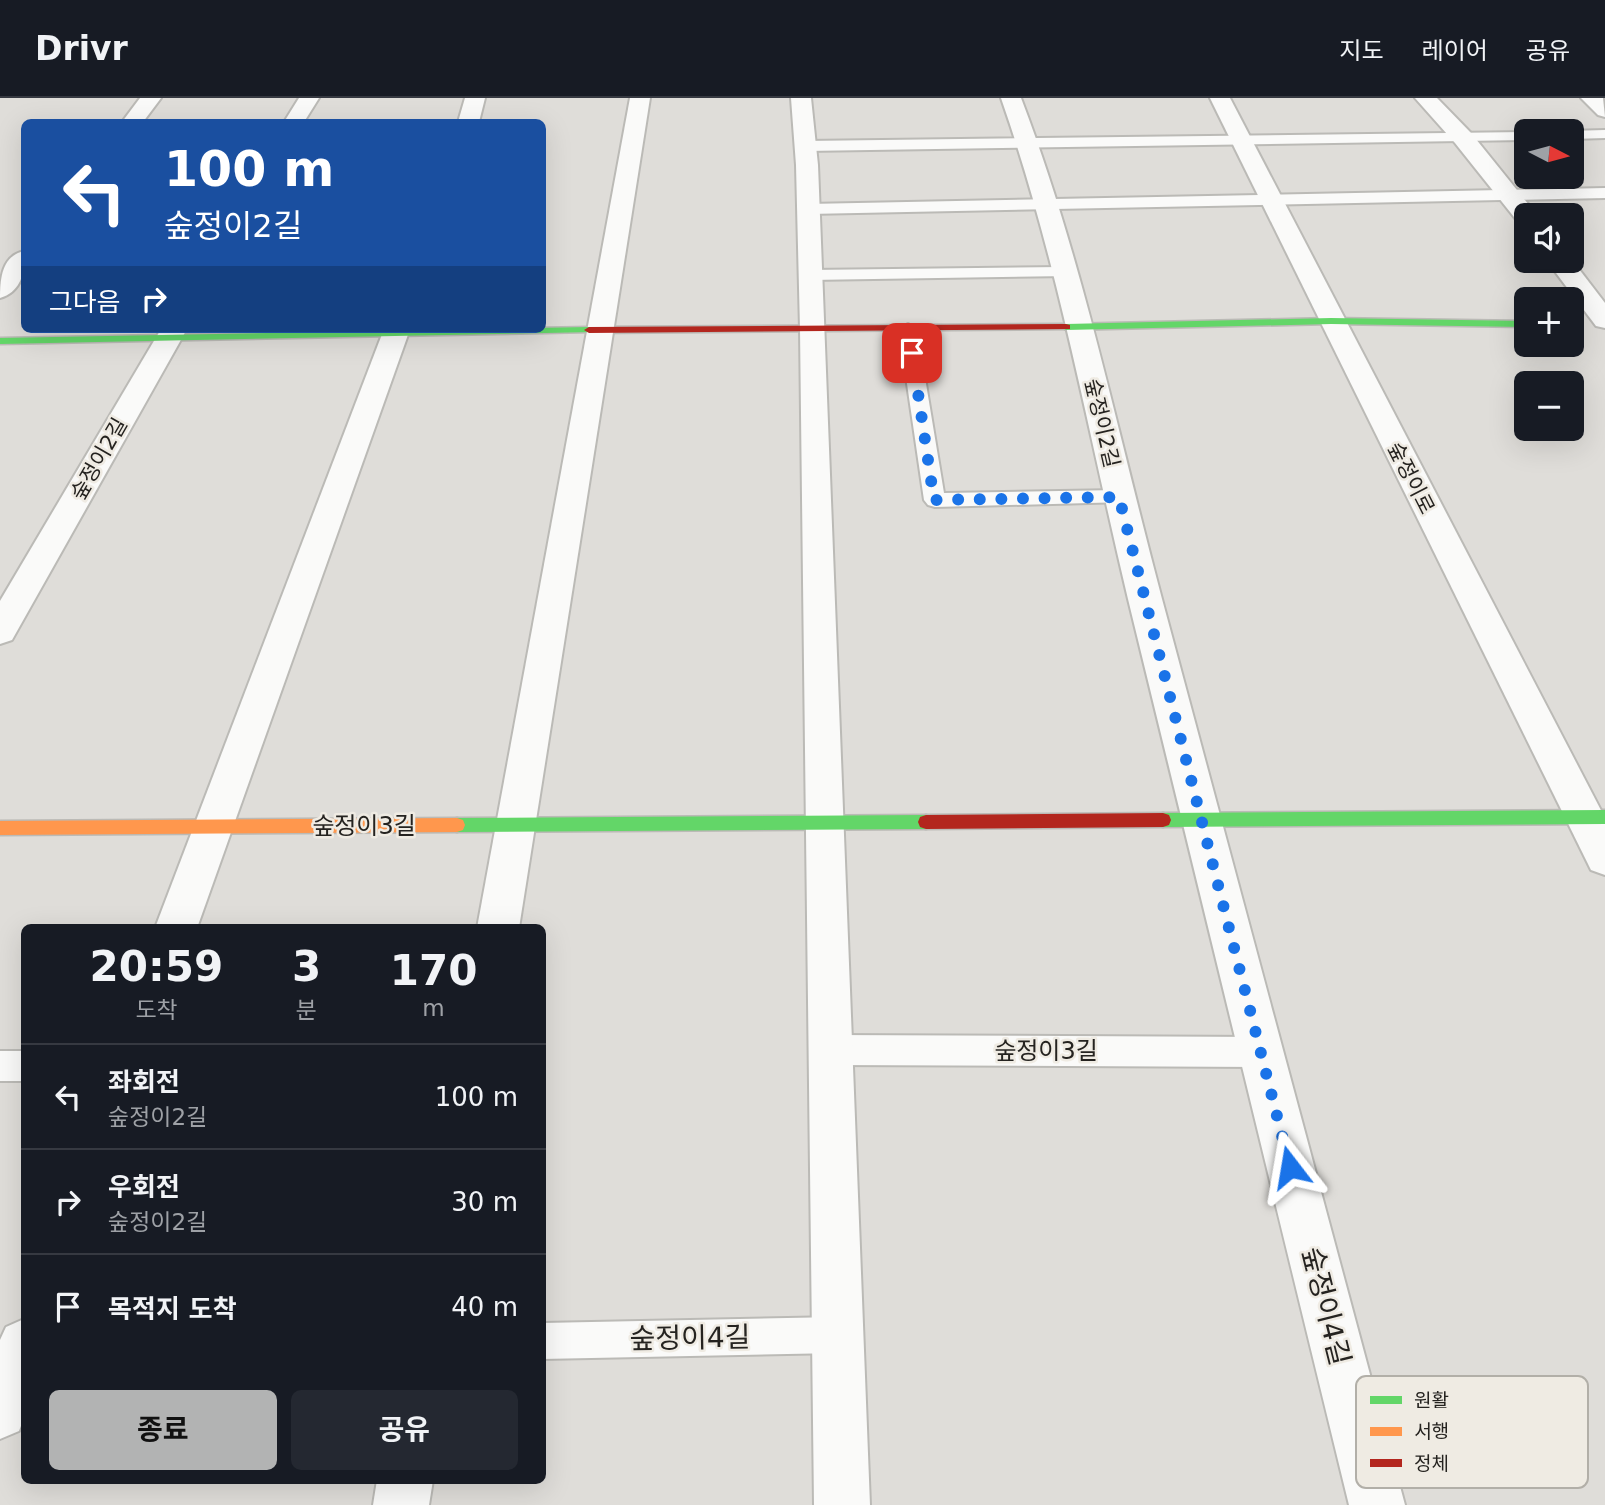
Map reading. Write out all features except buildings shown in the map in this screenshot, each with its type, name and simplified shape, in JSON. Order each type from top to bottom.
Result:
[{"type":"street","points":[[134,119],[151,98]]},
{"type":"street","points":[[297,119],[309,98]]},
{"type":"street","points":[[470,119],[475,98]]},
{"type":"street","points":[[499,924],[640,98]]},
{"type":"street","points":[[801,98],[813,329],[842,1505]]},
{"type":"street","name":"숲정이2길","points":[[1011,98],[1030,151],[1080,327],[1119,497]]},
{"type":"street","name":"숲정이로","points":[[1220,98],[1331,321],[1595,817],[1605,857]]},
{"type":"street","points":[[1425,98],[1463,138],[1515,203]]},
{"type":"street","points":[[1591,98],[1605,111]]},
{"type":"street","points":[[0,289],[21,262]]},
{"type":"street","points":[[1568,273],[1605,322]]},
{"type":"street","points":[[546,330],[1080,327],[1331,321],[1514,324]]},
{"type":"street","points":[[1584,323],[1605,322]]},
{"type":"street","points":[[0,341],[246,333]]},
{"type":"street","points":[[177,924],[395,333]]},
{"type":"street","name":"숲정이2길","points":[[0,631],[171,334]]},
{"type":"street","points":[[1119,497],[1261,1052]]},
{"type":"street","name":"숲정이3길","points":[[0,828],[1595,817]]},
{"type":"street","name":"숲정이4길","points":[[1261,1052],[1356,1423]]},
{"type":"street","points":[[0,1412],[18,1350]]},
{"type":"street","points":[[401,1505],[404,1484]]},
{"type":"street","name":"숲정이4길","points":[[1373,1488],[1377,1505]]},
{"type":"lane","points":[[1584,135],[1605,134]]},
{"type":"lane","points":[[806,156],[1030,151],[1240,141],[1514,136]]},
{"type":"lane","points":[[808,209],[1605,193]]},
{"type":"lane","points":[[810,275],[1063,272]]},
{"type":"lane","name":"숲정이2길","points":[[908,329],[934,500],[1119,497]]},
{"type":"lane","name":"숲정이3길","points":[[830,1050],[1261,1052]]},
{"type":"lane","points":[[0,1066],[21,1066]]},
{"type":"lane","name":"숲정이4길","points":[[546,1341],[838,1335]]},
{"type":"traffic: fast","points":[[1066,327],[1331,321],[1514,324]]},
{"type":"traffic: fast","points":[[546,331],[589,330]]},
{"type":"traffic: fast","points":[[0,341],[428,333]]},
{"type":"traffic: fast","points":[[1163,820],[1605,817]]},
{"type":"traffic: fast","points":[[457,825],[926,822]]},
{"type":"traffic: slow","points":[[0,828],[457,825]]},
{"type":"traffic: jam","points":[[589,330],[1066,327]]},
{"type":"traffic: jam","points":[[926,822],[1163,820]]},
{"type":"route","points":[[912,353],[934,500],[1119,497],[1290,1167]]}]
